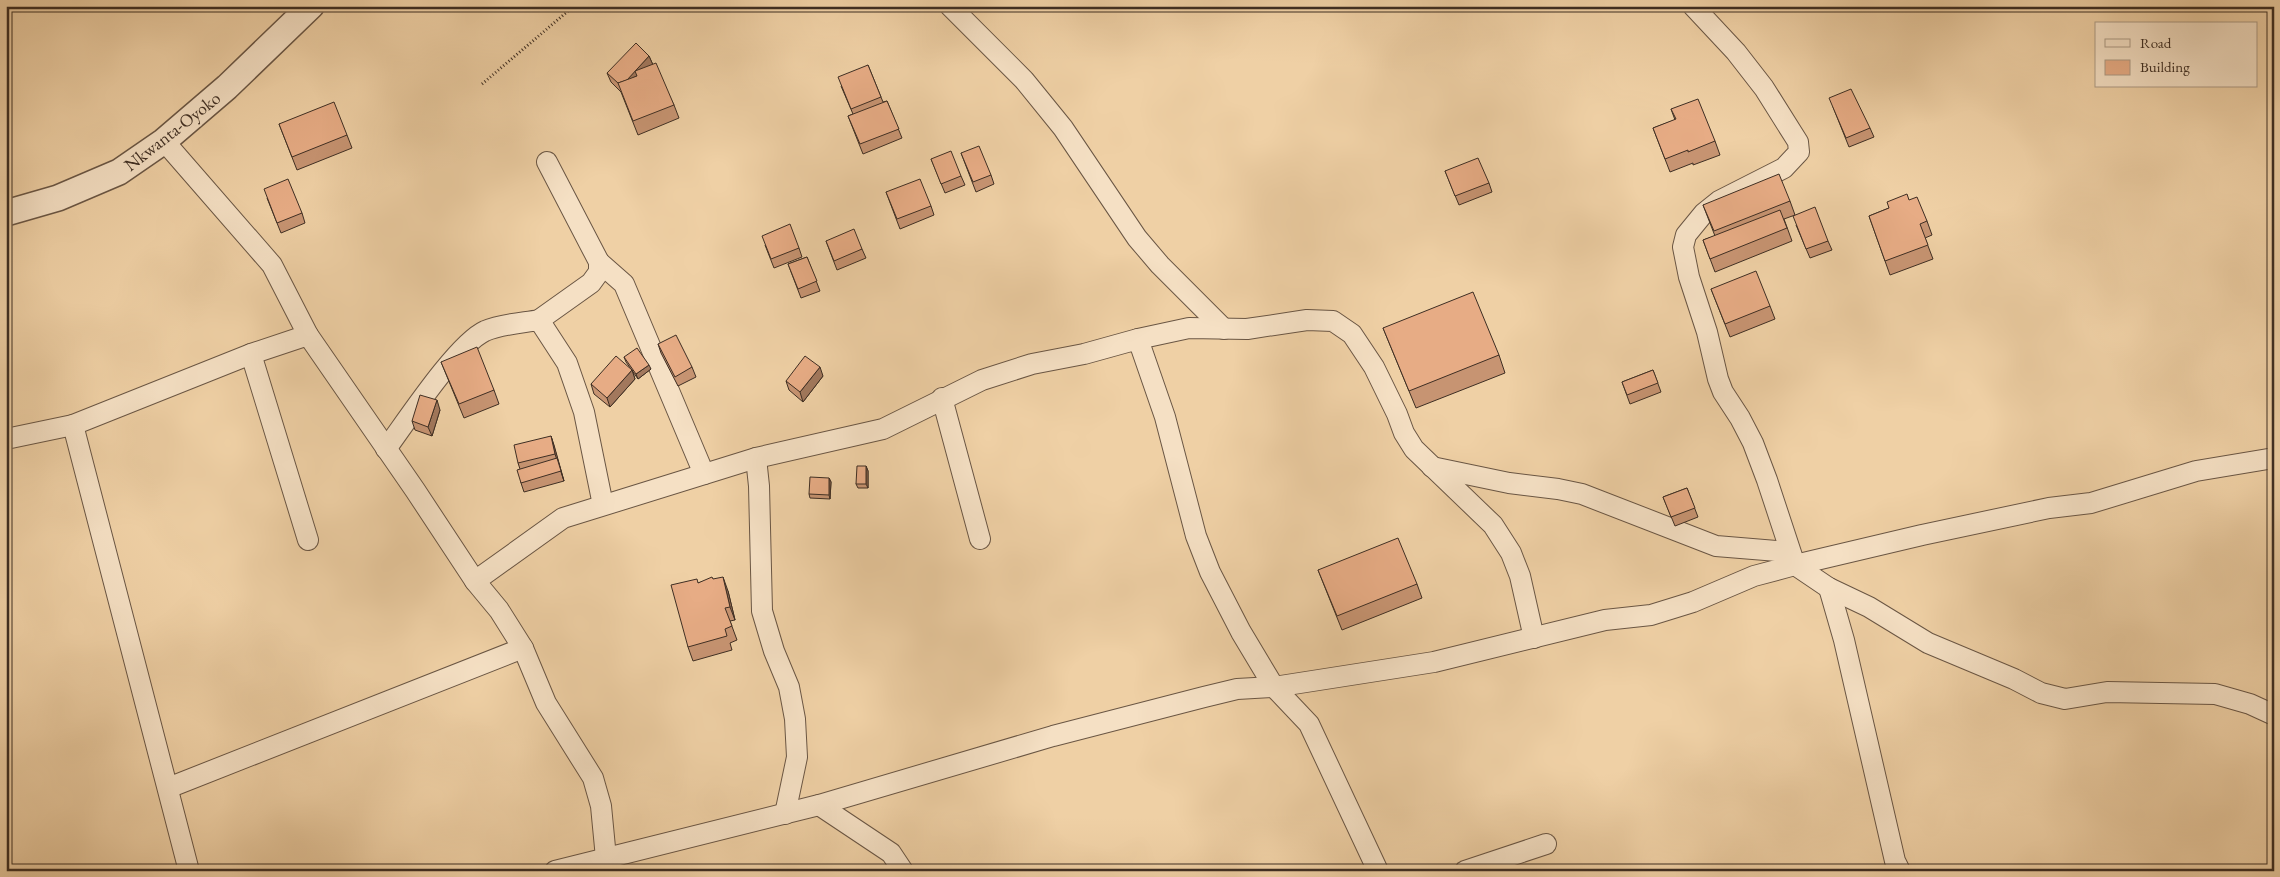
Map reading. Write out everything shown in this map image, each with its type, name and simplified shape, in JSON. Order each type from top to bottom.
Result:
[{"type":"street","name":"Nkwanta-Oyoko","points":[[6,213],[58,198],[119,172],[164,141],[228,87],[311,6]]},
{"type":"street","points":[[950,6],[1024,80],[1063,128],[1137,238],[1160,265],[1224,328]]},
{"type":"street","points":[[1693,6],[1736,52],[1764,88],[1798,142],[1799,152],[1784,168],[1718,201],[1704,213],[1686,235],[1683,247],[1689,277],[1707,332],[1722,392],[1740,418],[1753,443],[1792,559]]},
{"type":"street","points":[[164,141],[272,265],[308,335],[475,581],[499,610],[523,648],[546,703],[593,778],[602,806],[606,858]]},
{"type":"street","points":[[547,162],[599,262],[624,284],[704,474]]},
{"type":"street","points":[[386,449],[453,361],[474,338],[493,328],[538,320],[591,283],[599,272],[599,262]]},
{"type":"street","points":[[538,320],[567,363],[584,412],[603,505]]},
{"type":"street","points":[[475,581],[563,518],[756,458],[883,429],[942,398],[982,380],[1032,364],[1084,354],[1138,339],[1189,328],[1248,329],[1308,320],[1334,321],[1352,334],[1374,367],[1404,433],[1414,450],[1494,525],[1511,553],[1520,576],[1534,638]]},
{"type":"street","points":[[6,439],[73,425],[250,354],[308,335]]},
{"type":"street","points":[[1138,339],[1165,416],[1196,536],[1210,572],[1274,687],[1309,724],[1378,871]]},
{"type":"street","points":[[250,354],[308,540]]},
{"type":"street","points":[[942,398],[980,539]]},
{"type":"street","points":[[73,425],[189,871]]},
{"type":"street","points":[[756,458],[759,486],[762,611],[774,651],[789,687],[795,719],[797,757],[785,814]]},
{"type":"street","points":[[555,871],[819,805],[1053,736],[1237,689],[1274,687],[1434,662],[1605,620],[1651,615],[1693,602],[1792,559],[2049,508],[2091,503],[2196,472],[2274,458]]},
{"type":"street","points":[[1432,467],[1509,483],[1582,494],[1716,546],[1792,559],[1829,588],[1869,608],[1928,642],[2014,679],[2041,693],[2065,698],[2107,692],[2215,694],[2250,704],[2274,715]]},
{"type":"street","points":[[1829,588],[1844,640],[1895,861],[1900,871]]},
{"type":"street","points":[[168,788],[523,648]]},
{"type":"street","points":[[819,805],[891,853],[903,871]]},
{"type":"street","points":[[1465,871],[1546,844]]},
{"type":"path","points":[[482,84],[574,6]]},
{"type":"building","points":[[636,43],[649,56],[627,80],[618,83],[607,73]]},
{"type":"building","points":[[656,63],[674,105],[633,121],[618,83],[637,76],[635,71]]},
{"type":"building","points":[[868,65],[881,97],[851,109],[838,77]]},
{"type":"building","points":[[1851,89],[1870,128],[1846,138],[1829,98]]},
{"type":"building","points":[[1698,99],[1715,141],[1665,159],[1653,128],[1676,119],[1671,109]]},
{"type":"building","points":[[887,101],[899,129],[860,144],[848,116]]},
{"type":"building","points":[[334,102],[347,135],[292,157],[279,124]]},
{"type":"building","points":[[979,146],[991,175],[973,182],[961,153]]},
{"type":"building","points":[[951,151],[961,176],[941,184],[931,159]]},
{"type":"building","points":[[1478,158],[1489,183],[1455,196],[1445,171]]},
{"type":"building","points":[[1779,174],[1790,201],[1714,231],[1703,205]]},
{"type":"building","points":[[288,179],[302,213],[277,223],[264,189]]},
{"type":"building","points":[[920,179],[931,206],[897,219],[886,192]]},
{"type":"building","points":[[1907,194],[1909,200],[1917,197],[1927,221],[1920,224],[1928,245],[1885,261],[1869,216],[1889,208],[1887,202]]},
{"type":"building","points":[[1815,207],[1828,241],[1806,249],[1793,216]]},
{"type":"building","points":[[1780,210],[1787,228],[1710,259],[1703,240]]},
{"type":"building","points":[[790,224],[799,248],[771,259],[762,236]]},
{"type":"building","points":[[854,229],[862,249],[834,261],[826,241]]},
{"type":"building","points":[[807,257],[817,281],[798,289],[788,264]]},
{"type":"building","points":[[1756,271],[1770,306],[1725,324],[1711,289]]},
{"type":"building","points":[[1473,292],[1499,355],[1409,391],[1383,328]]},
{"type":"building","points":[[676,335],[692,367],[675,377],[658,344]]},
{"type":"building","points":[[477,347],[494,390],[459,404],[441,362]]},
{"type":"building","points":[[637,348],[649,365],[636,374],[624,357]]},
{"type":"building","points":[[616,356],[632,370],[607,398],[591,384]]},
{"type":"building","points":[[805,356],[820,367],[800,392],[786,381]]},
{"type":"building","points":[[1653,370],[1658,383],[1627,395],[1622,382]]},
{"type":"building","points":[[420,395],[437,400],[428,427],[412,421]]},
{"type":"building","points":[[551,436],[555,454],[518,463],[514,445]]},
{"type":"building","points":[[557,458],[561,471],[521,483],[517,470]]},
{"type":"building","points":[[857,466],[866,466],[866,484],[856,484]]},
{"type":"building","points":[[810,477],[829,478],[829,495],[809,494]]},
{"type":"building","points":[[1687,488],[1695,508],[1671,517],[1663,497]]},
{"type":"building","points":[[1398,538],[1417,584],[1337,616],[1318,570]]},
{"type":"building","points":[[712,577],[713,579],[723,577],[730,607],[725,608],[732,626],[725,629],[727,636],[688,647],[671,585],[697,579],[698,583]]}]
